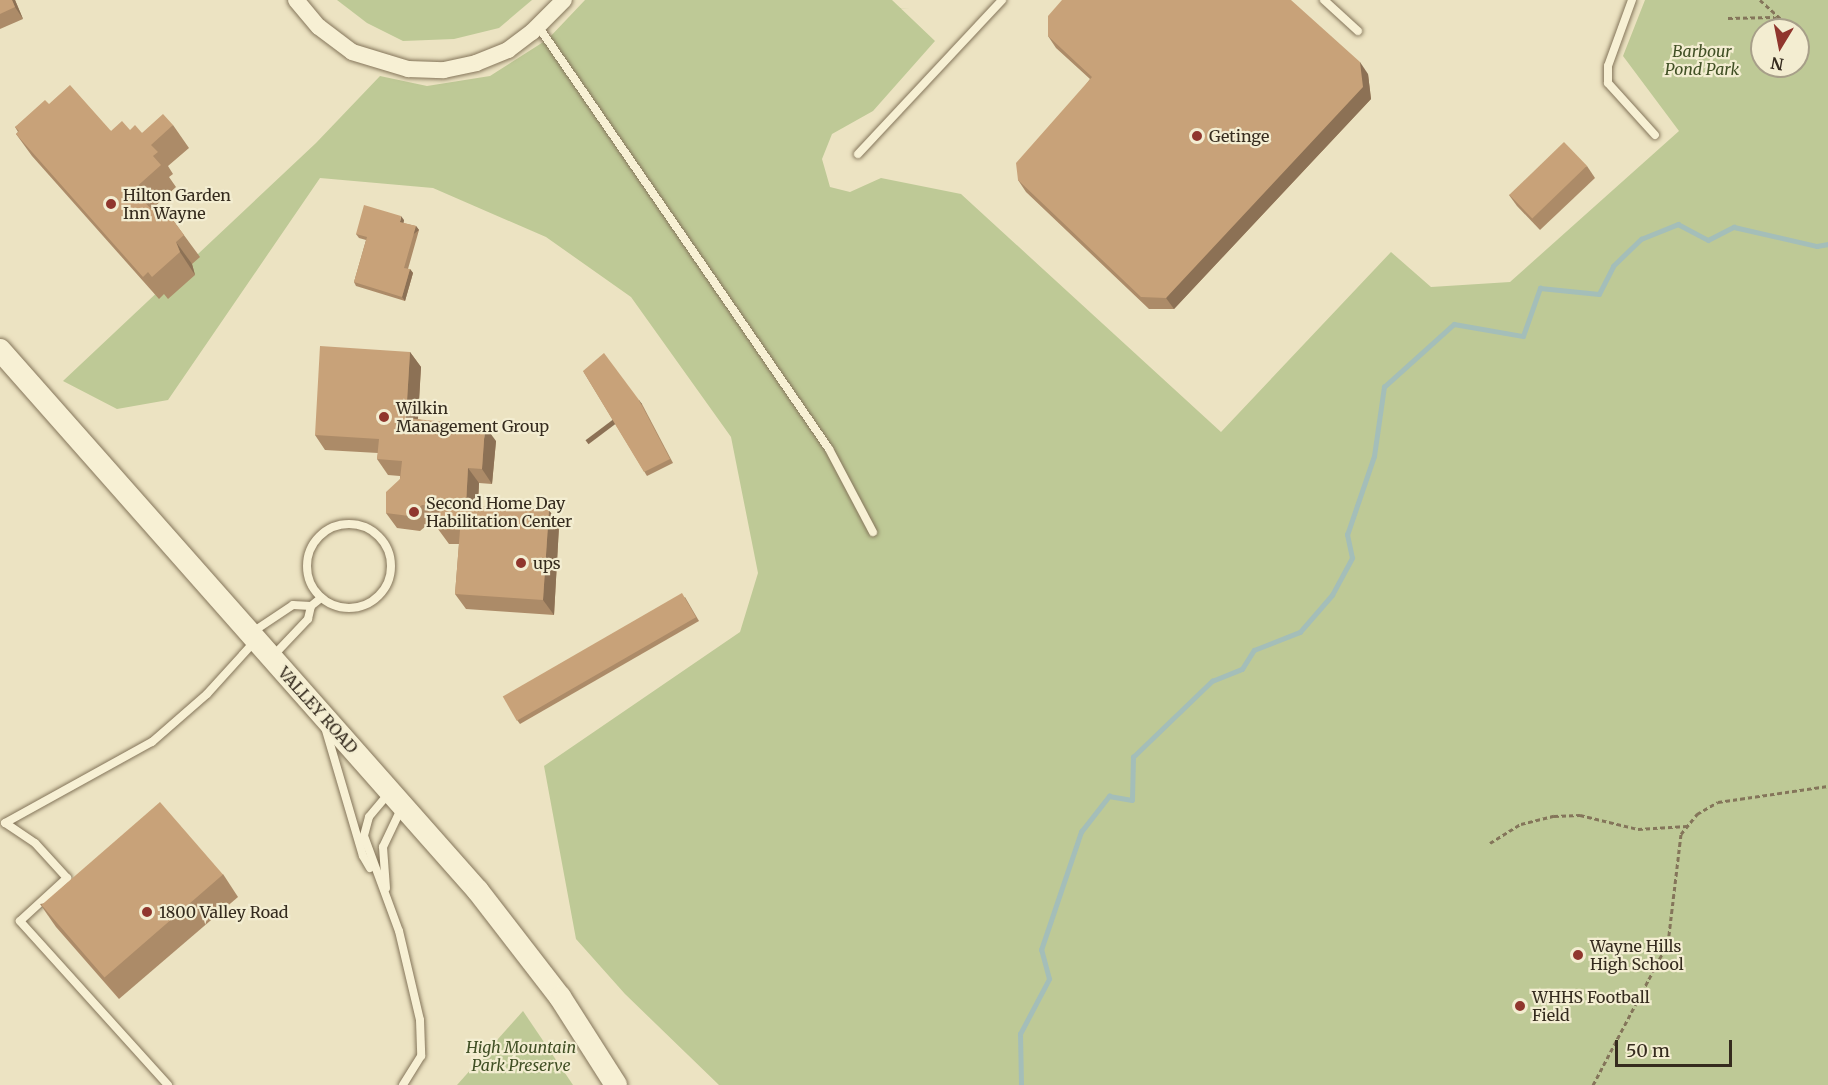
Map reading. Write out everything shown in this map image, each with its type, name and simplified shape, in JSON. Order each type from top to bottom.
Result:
[{"type":"main road","name":"VALLEY ROAD","points":[[0,350],[522,944],[560,997],[616,1085]]},
{"type":"street","points":[[296,0],[319,27],[352,52],[408,69],[444,70],[476,63],[508,50],[538,26],[564,0]]},
{"type":"lane","points":[[858,154],[1002,0]]},
{"type":"lane","points":[[1323,0],[1358,32]]},
{"type":"lane","points":[[1632,0],[1608,66],[1608,83],[1654,135]]},
{"type":"lane","points":[[538,26],[829,449],[873,532]]},
{"type":"lane","points":[[347,523],[375,531],[390,558],[389,577],[379,595],[353,608],[336,607],[321,598],[307,570],[310,552],[319,538],[347,523]]},
{"type":"lane","points":[[271,658],[308,619],[312,606],[321,598]]},
{"type":"lane","points":[[168,1085],[20,921],[67,878],[35,843],[5,823],[152,742],[207,694],[252,638],[293,605],[312,606]]},
{"type":"lane","points":[[323,715],[363,856],[387,897]]},
{"type":"lane","points":[[387,897],[383,847],[396,800]]},
{"type":"lane","points":[[396,800],[369,817],[364,836],[399,931],[420,1020],[421,1056],[403,1085]]},
{"type":"path","points":[[1760,0],[1779,18]]},
{"type":"path","points":[[1728,18],[1775,18]]},
{"type":"path","points":[[1593,1085],[1668,943],[1676,861],[1681,834],[1687,826],[1697,814],[1718,802],[1828,786]]},
{"type":"path","points":[[1490,843],[1521,824],[1554,816],[1580,815],[1638,829],[1687,826]]},
{"type":"green space","points":[[337,0],[532,0],[499,28],[454,39],[403,41],[367,23]]},
{"type":"green space","name":"Barbour Pond Park","points":[[585,0],[892,0],[935,41],[873,111],[832,134],[822,159],[830,187],[850,192],[881,178],[961,194],[1221,432],[1391,252],[1431,287],[1510,282],[1679,131],[1623,56],[1645,0],[1828,0],[1828,1085],[719,1085],[625,994],[576,939],[544,766],[740,632],[758,573],[731,437],[631,297],[546,237],[433,188],[320,178],[168,400],[117,409],[63,381],[316,143],[380,76],[427,86],[490,76],[548,39]]},
{"type":"green space","name":"High Mountain Park Preserve","points":[[523,1011],[573,1085],[457,1085]]},
{"type":"building","points":[[0,0],[12,0],[15,7],[0,14]]},
{"type":"building","name":"Getinge","points":[[1062,0],[1291,0],[1360,62],[1363,87],[1166,298],[1141,297],[1018,180],[1016,163],[1092,77],[1048,36],[1048,16]]},
{"type":"building","name":"Hilton Garden Inn Wayne","points":[[70,85],[111,131],[122,121],[130,130],[135,125],[142,133],[163,114],[173,125],[151,145],[158,152],[153,156],[161,165],[133,190],[154,212],[159,207],[167,212],[184,235],[176,242],[180,252],[152,277],[148,272],[143,277],[16,134],[19,131],[15,127],[45,100],[49,104]]},
{"type":"building","points":[[1564,142],[1587,166],[1532,219],[1509,195]]},
{"type":"building","points":[[364,205],[401,216],[400,222],[416,226],[404,268],[410,269],[402,297],[354,282],[367,237],[356,234]]},
{"type":"building","points":[[320,346],[410,352],[406,418],[485,426],[482,469],[468,468],[466,505],[549,510],[543,600],[455,594],[460,530],[438,529],[440,506],[422,505],[409,516],[386,513],[386,492],[400,479],[402,461],[377,459],[379,439],[315,435]]},
{"type":"building","points":[[604,353],[639,400],[670,459],[644,472],[583,371]]},
{"type":"building","points":[[682,593],[696,617],[517,721],[503,696]]},
{"type":"building","name":"1800 Valley Road","points":[[160,802],[223,874],[104,977],[42,905]]},
{"type":"waterway","points":[[1021,1085],[1020,1034],[1049,979],[1041,950],[1081,832],[1109,796],[1132,800],[1133,757],[1212,681],[1242,669],[1254,650],[1300,632],[1332,595],[1352,558],[1347,535],[1374,456],[1384,387],[1454,324],[1523,336],[1540,288],[1599,294],[1613,266],[1641,239],[1678,224],[1708,240],[1734,227],[1817,246],[1828,244]]},
{"type":"place","name":"Getinge","points":[[1197,136]]},
{"type":"place","name":"Hilton Garden Inn Wayne","points":[[111,204]]},
{"type":"place","name":"Wilkin Management Group","points":[[384,417]]},
{"type":"place","name":"Second Home Day Habilitation Center","points":[[414,512]]},
{"type":"place","name":"ups","points":[[521,563]]},
{"type":"place","name":"1800 Valley Road","points":[[147,912]]},
{"type":"place","name":"Wayne Hills High School","points":[[1578,955]]},
{"type":"place","name":"WHHS Football Field","points":[[1520,1006]]}]
